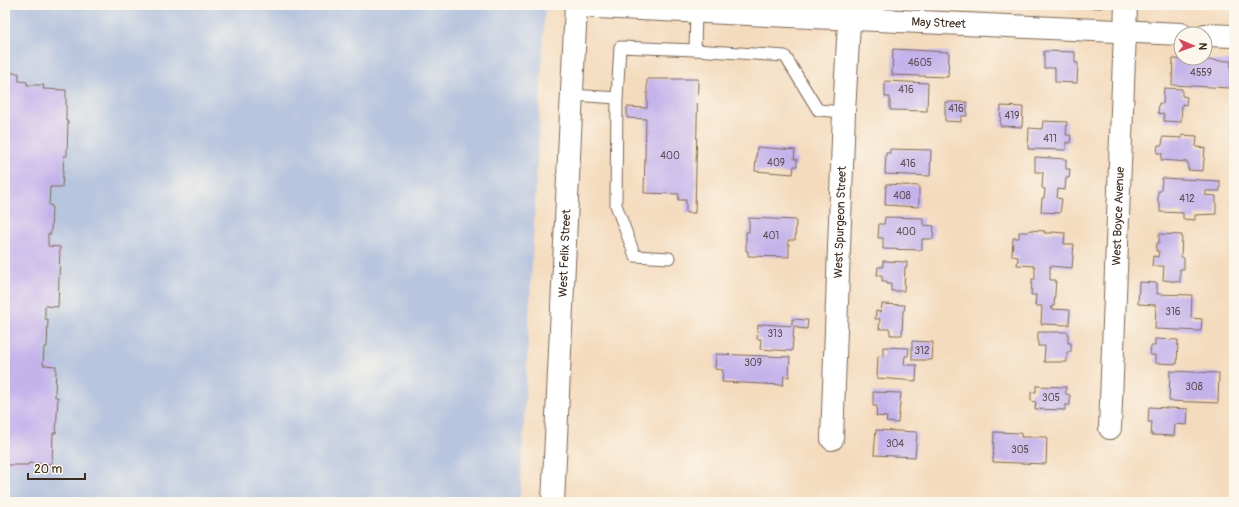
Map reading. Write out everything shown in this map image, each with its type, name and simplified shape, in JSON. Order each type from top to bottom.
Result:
[{"type":"street","name":"May Street","points":[[576,5],[696,11],[850,12],[1125,32],[1173,34]]},
{"type":"street","name":"West Felix Street","points":[[553,502],[576,5]]},
{"type":"street","name":"West Boyce Avenue","points":[[1110,428],[1126,5]]},
{"type":"street","name":"West Spurgeon Street","points":[[832,439],[844,112],[850,12]]},
{"type":"street","points":[[1213,35],[1234,36]]},
{"type":"lane","points":[[695,50],[696,11]]},
{"type":"lane","points":[[669,258],[635,256],[616,205],[617,95],[620,47],[785,56],[818,110],[844,112]]},
{"type":"lane","points":[[572,95],[617,98],[617,95]]},
{"type":"shaded area","points":[[5,5],[545,5],[520,502],[5,502]]},
{"type":"building","points":[[1102,5],[1102,8],[1047,6]]},
{"type":"building","points":[[893,49],[949,52],[948,77],[892,75]]},
{"type":"building","points":[[1044,51],[1075,52],[1075,63],[1078,63],[1077,83],[1055,82],[1055,68],[1044,68]]},
{"type":"building","points":[[1173,59],[1173,66],[1213,66],[1213,60],[1231,61],[1230,88],[1172,85]]},
{"type":"building","points":[[5,73],[19,73],[19,81],[27,82],[27,85],[44,85],[43,89],[66,90],[66,121],[68,121],[67,156],[64,156],[62,187],[50,187],[49,205],[52,206],[51,234],[48,234],[48,246],[60,247],[58,307],[45,306],[45,319],[48,319],[47,347],[44,347],[43,365],[56,366],[55,397],[58,397],[56,433],[53,433],[52,464],[29,463],[28,465],[5,465]]},
{"type":"building","points":[[647,79],[698,79],[695,213],[686,213],[686,200],[678,200],[679,194],[644,193],[646,119],[627,118],[627,107],[647,108]]},
{"type":"building","points":[[885,81],[928,83],[927,111],[890,110],[890,97],[885,97]]},
{"type":"building","points":[[1164,88],[1182,89],[1182,96],[1187,97],[1186,105],[1182,104],[1181,122],[1164,121],[1164,114],[1158,113],[1159,103],[1163,104]]},
{"type":"building","points":[[945,102],[967,102],[967,116],[961,116],[961,122],[945,121]]},
{"type":"building","points":[[1001,106],[1023,107],[1022,127],[1000,126]]},
{"type":"building","points":[[1043,121],[1067,122],[1066,135],[1071,135],[1070,143],[1066,142],[1066,150],[1028,149],[1029,128],[1042,129]]},
{"type":"building","points":[[1182,135],[1197,136],[1196,147],[1205,148],[1203,171],[1188,170],[1188,162],[1161,160],[1162,153],[1157,153],[1158,145],[1162,145],[1163,137],[1182,138]]},
{"type":"building","points":[[757,147],[795,150],[794,159],[797,159],[797,166],[794,166],[793,174],[755,171]]},
{"type":"building","points":[[890,149],[931,150],[930,176],[885,174],[886,153],[890,153]]},
{"type":"building","points":[[1035,157],[1066,159],[1066,169],[1070,169],[1069,178],[1066,178],[1065,190],[1058,189],[1057,198],[1062,199],[1060,213],[1041,212],[1042,198],[1044,198],[1045,189],[1042,188],[1043,172],[1035,172]]},
{"type":"building","points":[[1162,178],[1220,181],[1220,191],[1206,191],[1205,195],[1216,196],[1216,214],[1195,215],[1195,220],[1183,219],[1183,213],[1160,212],[1158,191],[1161,191]]},
{"type":"building","points":[[886,184],[919,186],[919,207],[885,205]]},
{"type":"building","points":[[885,217],[923,218],[923,225],[934,226],[933,239],[922,239],[922,250],[883,249],[883,238],[878,238],[879,224],[884,224]]},
{"type":"building","points":[[749,218],[796,220],[795,240],[788,240],[789,257],[748,256],[748,251],[746,251],[746,232],[749,232]]},
{"type":"building","points":[[1029,230],[1045,231],[1044,233],[1065,233],[1064,244],[1074,244],[1072,268],[1050,266],[1050,280],[1056,280],[1054,306],[1052,306],[1051,309],[1070,310],[1069,325],[1041,324],[1042,306],[1035,306],[1036,295],[1031,295],[1032,279],[1035,279],[1035,266],[1017,265],[1018,257],[1012,256],[1013,238],[1019,238],[1019,232],[1029,232]]},
{"type":"building","points":[[1159,234],[1182,235],[1181,257],[1184,258],[1184,269],[1180,269],[1180,282],[1163,280],[1164,266],[1152,266],[1153,256],[1158,257],[1159,251],[1156,251],[1157,243],[1159,243]]},
{"type":"building","points":[[883,261],[907,262],[907,267],[905,267],[904,291],[891,291],[891,284],[887,284],[887,281],[882,281],[882,275],[877,275],[878,267],[883,267]]},
{"type":"building","points":[[1139,282],[1157,283],[1157,294],[1192,295],[1191,318],[1202,319],[1201,331],[1155,329],[1156,305],[1138,304]]},
{"type":"building","points":[[882,304],[905,305],[903,311],[902,335],[890,335],[890,329],[879,329],[880,319],[875,319],[876,311],[881,312]]},
{"type":"building","points":[[792,319],[808,320],[807,329],[797,328],[797,326],[794,326],[792,351],[760,349],[761,339],[757,339],[758,325],[792,326]]},
{"type":"building","points":[[1038,332],[1068,332],[1068,343],[1071,343],[1071,352],[1067,352],[1067,362],[1044,362],[1045,346],[1038,346]]},
{"type":"building","points":[[1155,339],[1178,340],[1177,364],[1155,363],[1155,355],[1150,355],[1151,346],[1155,346]]},
{"type":"building","points":[[912,341],[933,342],[932,360],[912,360]]},
{"type":"building","points":[[883,347],[909,348],[908,356],[905,356],[904,365],[917,365],[916,381],[877,378],[878,356],[883,357]]},
{"type":"building","points":[[716,354],[790,357],[789,377],[784,376],[783,385],[722,382],[723,370],[715,369]]},
{"type":"building","points":[[1170,371],[1219,373],[1218,403],[1169,401]]},
{"type":"building","points":[[1036,386],[1066,387],[1066,394],[1070,395],[1070,405],[1065,405],[1065,410],[1035,409],[1036,402],[1031,401],[1031,392],[1036,392]]},
{"type":"building","points":[[873,392],[901,393],[898,423],[886,422],[887,417],[876,416],[877,406],[873,406]]},
{"type":"building","points":[[1149,407],[1188,409],[1187,425],[1175,424],[1174,436],[1151,435],[1152,422],[1148,422]]},
{"type":"building","points":[[876,430],[917,432],[915,457],[874,455]]},
{"type":"building","points":[[994,432],[1021,433],[1021,437],[1047,437],[1046,464],[993,462]]}]
